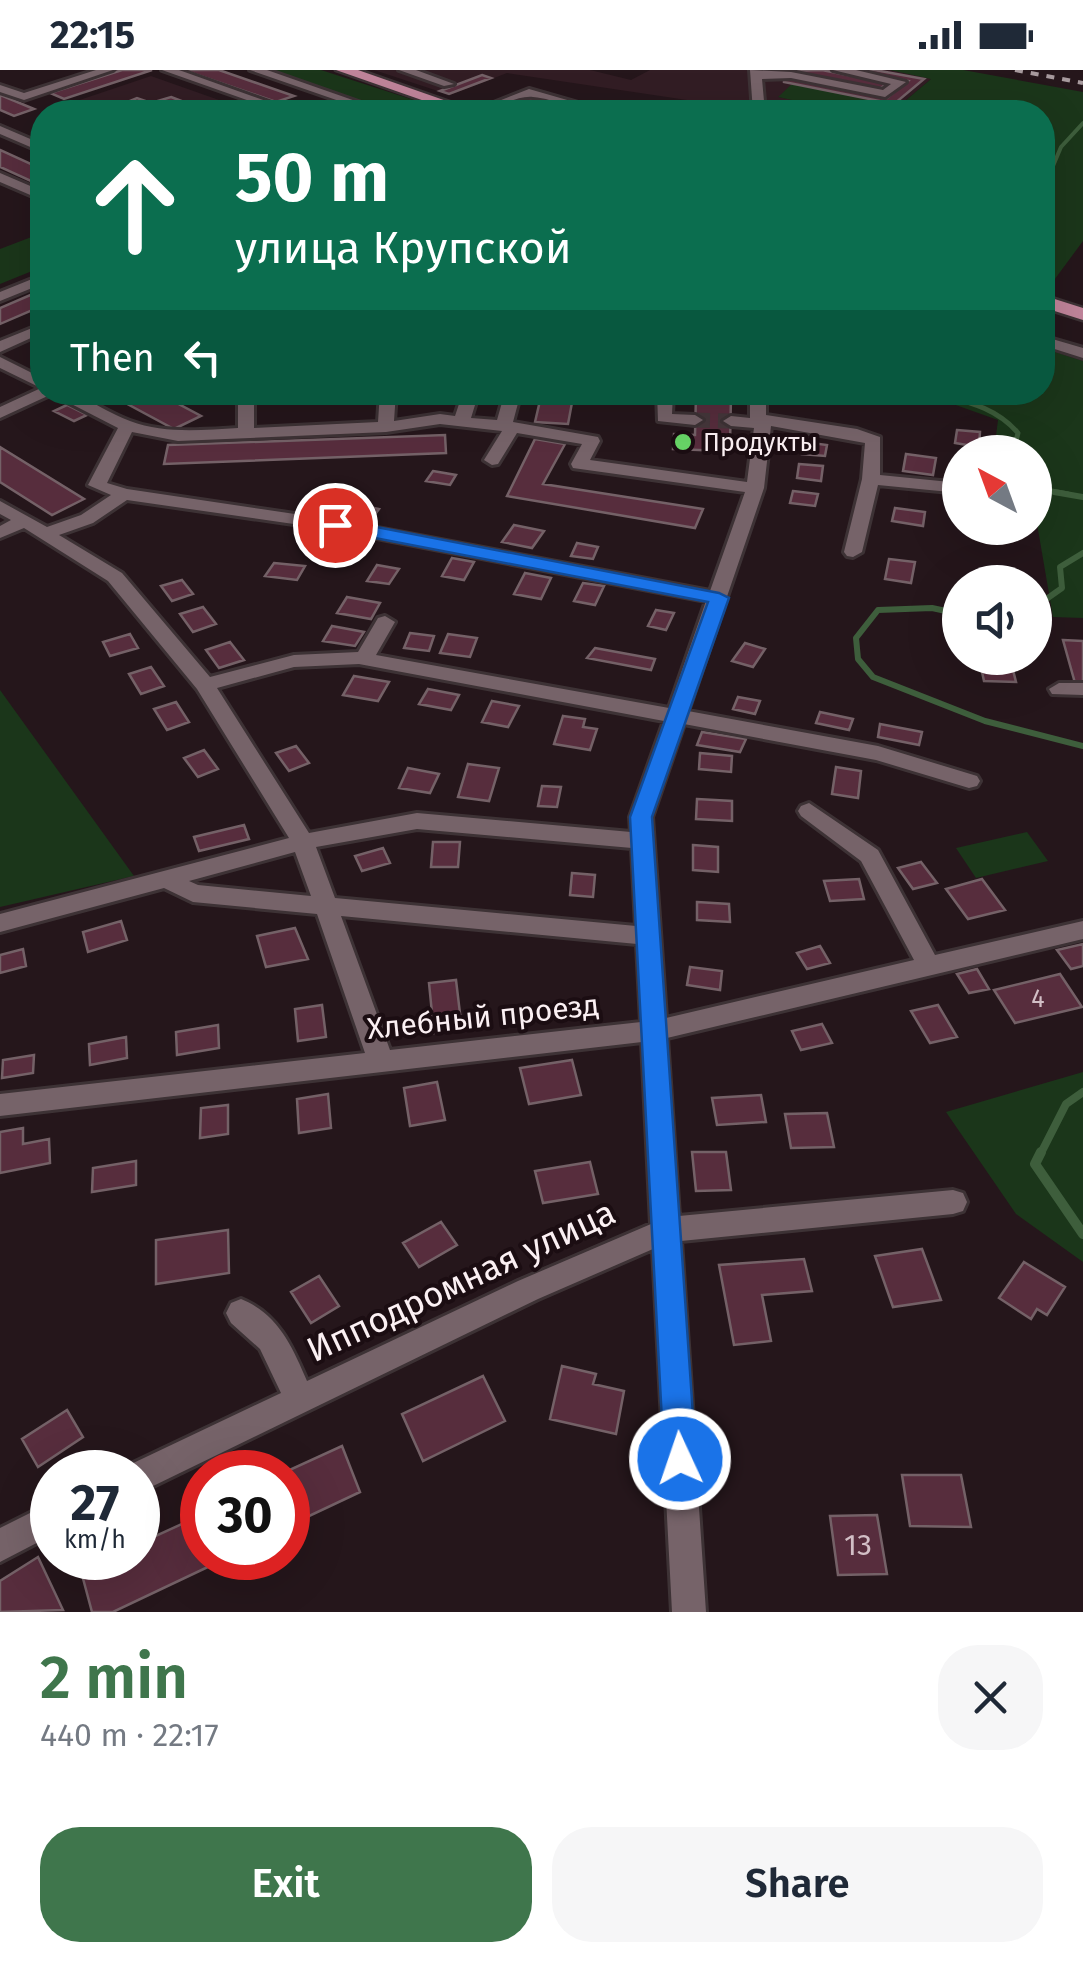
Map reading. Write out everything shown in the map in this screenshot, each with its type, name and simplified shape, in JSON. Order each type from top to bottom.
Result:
[{"type":"main road","points":[[343,70],[437,100]]},
{"type":"main road","points":[[1055,305],[1083,314]]},
{"type":"street","points":[[0,88],[24,97],[107,70]]},
{"type":"street","points":[[168,70],[255,100]]},
{"type":"street","points":[[256,70],[346,100]]},
{"type":"street","points":[[405,70],[448,84]]},
{"type":"street","points":[[757,100],[756,73],[790,75],[885,94],[900,82],[839,70]]},
{"type":"street","points":[[507,100],[529,92],[557,100]]},
{"type":"street","points":[[0,130],[30,141]]},
{"type":"street","points":[[0,177],[30,190]]},
{"type":"street","points":[[0,190],[17,184]]},
{"type":"street","points":[[0,297],[30,284]]},
{"type":"street","points":[[0,347],[30,333]]},
{"type":"street","points":[[1055,344],[1083,353]]},
{"type":"street","points":[[0,362],[30,378]]},
{"type":"street","points":[[0,413],[30,399]]},
{"type":"street","points":[[85,405],[127,426],[178,436],[462,421],[592,441],[579,464],[755,488]]},
{"type":"street","points":[[246,405],[246,432]]},
{"type":"street","points":[[386,427],[387,405]]},
{"type":"street","points":[[462,421],[466,405]]},
{"type":"street","points":[[492,460],[508,427],[511,405]]},
{"type":"street","points":[[665,405],[664,418],[695,420]]},
{"type":"street","points":[[689,1612],[641,817],[755,488],[759,405]]},
{"type":"street","points":[[731,422],[857,434],[874,441],[871,480],[853,552]]},
{"type":"street","points":[[127,426],[97,486],[124,494],[335,525],[719,598]]},
{"type":"street","points":[[871,480],[942,486]]},
{"type":"street","points":[[45,534],[87,520],[124,494]]},
{"type":"street","points":[[0,506],[115,577],[205,685],[303,842],[381,1061]]},
{"type":"street","points":[[0,533],[24,521]]},
{"type":"street","points":[[364,659],[385,622]]},
{"type":"street","points":[[205,685],[294,661],[364,659],[878,752],[970,781]]},
{"type":"street","points":[[1059,689],[1083,690]]},
{"type":"street","points":[[809,811],[870,856],[929,966]]},
{"type":"street","points":[[0,923],[303,842],[417,821],[644,841]]},
{"type":"street","points":[[166,878],[193,893],[648,936]]},
{"type":"street","name":"Хлебный проезд","points":[[0,1106],[653,1031],[1083,930]]},
{"type":"street","name":"Ипподромная улица","points":[[160,1466],[667,1230],[953,1202]]},
{"type":"street","points":[[241,1314],[260,1322],[271,1337],[298,1400]]},
{"type":"street","points":[[0,1546],[30,1530]]},
{"type":"shaded area","points":[[374,70],[590,70],[631,80],[650,70],[890,70],[932,78],[906,100],[868,100],[792,85],[779,97],[793,100],[687,100],[507,73],[450,95]]},
{"type":"shaded area","points":[[151,76],[219,100],[80,100]]},
{"type":"green space","points":[[266,70],[321,70],[414,100],[356,100]]},
{"type":"green space","points":[[890,70],[963,70],[1083,92],[1083,241],[1055,279],[1055,100],[906,100],[931,79]]},
{"type":"green space","points":[[792,84],[870,100],[778,97]]},
{"type":"green space","points":[[30,238],[30,272],[0,284],[0,249]]},
{"type":"green space","points":[[1055,352],[1083,361],[1083,618],[1053,617],[1052,565],[1044,565],[1041,545],[1052,545],[1052,435],[996,435],[998,420],[956,405],[1055,405]]},
{"type":"green space","points":[[0,690],[134,876],[0,907]]},
{"type":"green space","points":[[1027,832],[1048,861],[976,878],[956,848]]},
{"type":"green space","points":[[1083,1072],[1083,1262],[1016,1214],[946,1112]]},
{"type":"building","points":[[122,70],[152,70],[64,99],[50,93]]},
{"type":"building","points":[[183,70],[219,70],[294,96],[270,100]]},
{"type":"building","points":[[822,70],[888,83],[878,90],[785,71]]},
{"type":"building","points":[[851,70],[924,79],[899,100],[874,100],[784,82],[784,77],[887,98],[908,81]]},
{"type":"building","points":[[482,75],[491,78],[449,94],[440,91]]},
{"type":"building","points":[[0,95],[30,107],[14,116],[0,110]]},
{"type":"building","points":[[0,150],[30,164],[30,181],[0,167]]},
{"type":"building","points":[[30,295],[30,311],[0,324],[0,308]]},
{"type":"building","points":[[67,405],[87,415],[74,421],[54,411]]},
{"type":"building","points":[[129,405],[180,405],[201,416],[174,429]]},
{"type":"building","points":[[539,405],[572,405],[568,424],[535,422]]},
{"type":"building","points":[[696,405],[731,405],[730,445],[724,445],[724,451],[673,449],[674,434],[695,435]]},
{"type":"building","points":[[957,430],[980,432],[980,435],[956,435]]},
{"type":"building","points":[[445,435],[446,453],[164,464],[168,445]]},
{"type":"building","points":[[535,439],[565,444],[543,484],[703,509],[695,528],[507,496]]},
{"type":"building","points":[[804,442],[827,445],[825,456],[802,454]]},
{"type":"building","points":[[0,447],[84,499],[52,515],[0,482]]},
{"type":"building","points":[[906,454],[936,458],[933,475],[903,471]]},
{"type":"building","points":[[799,464],[823,466],[821,481],[797,478]]},
{"type":"building","points":[[433,471],[456,475],[450,485],[426,481]]},
{"type":"building","points":[[793,491],[818,494],[815,506],[790,503]]},
{"type":"building","points":[[355,504],[379,509],[370,521],[347,517]]},
{"type":"building","points":[[895,508],[925,512],[923,526],[892,521]]},
{"type":"building","points":[[514,525],[544,531],[532,548],[502,542]]},
{"type":"building","points":[[311,534],[340,539],[331,552],[301,547]]},
{"type":"building","points":[[577,543],[598,547],[593,559],[571,556]]},
{"type":"building","points":[[452,558],[474,562],[464,580],[442,576]]},
{"type":"building","points":[[889,559],[915,562],[911,583],[885,579]]},
{"type":"building","points":[[274,563],[305,566],[297,580],[265,576]]},
{"type":"building","points":[[377,565],[399,569],[389,584],[367,581]]},
{"type":"building","points":[[525,573],[551,578],[541,599],[514,594]]},
{"type":"building","points":[[182,580],[193,594],[172,601],[161,586]]},
{"type":"building","points":[[583,583],[604,586],[595,605],[574,601]]},
{"type":"building","points":[[347,597],[380,603],[371,619],[337,613]]},
{"type":"building","points":[[203,607],[216,624],[193,632],[180,614]]},
{"type":"building","points":[[656,610],[674,613],[666,630],[648,626]]},
{"type":"building","points":[[332,626],[364,632],[355,646],[323,641]]},
{"type":"building","points":[[410,633],[434,636],[429,651],[404,648]]},
{"type":"building","points":[[130,634],[138,648],[110,656],[103,642]]},
{"type":"building","points":[[448,634],[477,638],[470,657],[440,653]]},
{"type":"building","points":[[1063,640],[1083,641],[1083,683],[1075,683]]},
{"type":"building","points":[[230,642],[244,660],[219,668],[206,650]]},
{"type":"building","points":[[745,643],[765,649],[753,667],[732,661]]},
{"type":"building","points":[[595,648],[655,659],[651,670],[587,658]]},
{"type":"building","points":[[151,667],[164,686],[141,694],[129,674]]},
{"type":"building","points":[[983,675],[1014,675],[1016,682],[984,681]]},
{"type":"building","points":[[354,676],[389,682],[378,701],[343,695]]},
{"type":"building","points":[[428,689],[459,695],[451,710],[419,704]]},
{"type":"building","points":[[738,697],[760,701],[755,714],[733,709]]},
{"type":"building","points":[[492,701],[519,706],[508,727],[482,722]]},
{"type":"building","points":[[176,702],[189,722],[167,730],[154,709]]},
{"type":"building","points":[[820,712],[853,719],[849,730],[816,723]]},
{"type":"building","points":[[563,716],[585,719],[583,727],[597,729],[590,750],[554,744]]},
{"type":"building","points":[[880,724],[922,732],[919,745],[878,737]]},
{"type":"building","points":[[702,732],[746,739],[740,752],[697,745]]},
{"type":"building","points":[[296,746],[309,763],[289,771],[276,753]]},
{"type":"building","points":[[204,750],[218,769],[198,777],[184,758]]},
{"type":"building","points":[[700,753],[732,756],[731,772],[699,769]]},
{"type":"building","points":[[468,764],[499,768],[489,801],[458,797]]},
{"type":"building","points":[[836,767],[861,771],[858,798],[832,794]]},
{"type":"building","points":[[408,768],[439,774],[430,793],[399,788]]},
{"type":"building","points":[[542,786],[561,787],[557,807],[538,806]]},
{"type":"building","points":[[697,799],[732,801],[732,821],[696,819]]},
{"type":"building","points":[[244,825],[249,839],[199,851],[194,837]]},
{"type":"building","points":[[433,842],[460,842],[458,867],[431,867]]},
{"type":"building","points":[[693,845],[718,847],[718,872],[693,870]]},
{"type":"building","points":[[383,848],[390,863],[362,871],[355,856]]},
{"type":"building","points":[[921,862],[937,883],[913,889],[898,868]]},
{"type":"building","points":[[572,873],[595,875],[593,897],[570,895]]},
{"type":"building","points":[[859,879],[864,899],[830,901],[824,881]]},
{"type":"building","points":[[982,879],[1005,910],[968,919],[946,889]]},
{"type":"building","points":[[697,902],[729,904],[730,922],[697,920]]},
{"type":"building","points":[[121,921],[127,940],[88,952],[83,932]]},
{"type":"building","points":[[295,928],[308,959],[266,967],[257,936]]},
{"type":"building","points":[[1083,944],[1083,966],[1071,969],[1057,950]]},
{"type":"building","points":[[820,946],[830,963],[807,969],[797,953]]},
{"type":"building","points":[[23,949],[26,966],[0,973],[0,955]]},
{"type":"building","points":[[690,967],[722,971],[720,990],[687,985]]},
{"type":"building","points":[[977,969],[989,989],[969,993],[957,974]]},
{"type":"building","points":[[1060,974],[1082,1007],[1015,1023],[994,990]]},
{"type":"building","points":[[456,980],[462,1030],[434,1033],[429,983]]},
{"type":"building","points":[[322,1005],[326,1037],[298,1041],[295,1009]]},
{"type":"building","points":[[938,1005],[957,1037],[930,1043],[911,1011]]},
{"type":"building","points":[[822,1024],[832,1043],[801,1050],[792,1031]]},
{"type":"building","points":[[218,1025],[219,1048],[177,1055],[176,1032]]},
{"type":"building","points":[[126,1037],[127,1058],[90,1065],[89,1044]]},
{"type":"building","points":[[34,1055],[33,1073],[2,1078],[3,1060]]},
{"type":"building","points":[[572,1060],[581,1095],[529,1104],[520,1068]]},
{"type":"building","points":[[437,1082],[445,1120],[410,1126],[404,1088]]},
{"type":"building","points":[[328,1094],[331,1128],[299,1133],[297,1099]]},
{"type":"building","points":[[761,1095],[766,1122],[717,1125],[712,1098]]},
{"type":"building","points":[[228,1105],[228,1134],[200,1138],[201,1108]]},
{"type":"building","points":[[827,1113],[834,1147],[791,1148],[785,1114]]},
{"type":"building","points":[[23,1128],[23,1144],[49,1139],[50,1163],[0,1173],[0,1132]]},
{"type":"building","points":[[692,1152],[726,1152],[731,1190],[696,1191]]},
{"type":"building","points":[[136,1161],[136,1185],[92,1192],[93,1168]]},
{"type":"building","points":[[590,1162],[598,1194],[543,1203],[535,1171]]},
{"type":"building","points":[[441,1222],[457,1245],[419,1267],[403,1243]]},
{"type":"building","points":[[228,1230],[229,1273],[156,1284],[156,1240]]},
{"type":"building","points":[[922,1249],[941,1300],[893,1307],[875,1256]]},
{"type":"building","points":[[804,1259],[812,1291],[762,1295],[771,1341],[734,1345],[719,1265]]},
{"type":"building","points":[[1024,1262],[1065,1287],[1047,1315],[1037,1309],[1031,1319],[999,1298]]},
{"type":"building","points":[[319,1276],[339,1306],[311,1323],[291,1292]]},
{"type":"building","points":[[562,1366],[596,1374],[593,1384],[624,1391],[616,1434],[550,1419]]},
{"type":"building","points":[[483,1376],[505,1421],[423,1461],[402,1414]]},
{"type":"building","points":[[67,1410],[83,1437],[64,1450],[30,1453],[22,1439]]},
{"type":"building","points":[[342,1446],[360,1492],[310,1516],[310,1461]]},
{"type":"building","points":[[902,1475],[961,1475],[971,1527],[910,1526]]},
{"type":"building","points":[[877,1515],[887,1574],[838,1575],[830,1516]]},
{"type":"building","points":[[180,1525],[180,1580],[113,1612],[92,1612],[83,1580],[160,1580],[160,1534]]},
{"type":"building","points":[[30,1562],[30,1580],[49,1580],[63,1610],[0,1612],[0,1581]]},
{"type":"waterway","points":[[1055,161],[1061,147],[1083,123]]},
{"type":"waterway","points":[[975,405],[999,416],[1018,435]]},
{"type":"waterway","points":[[1052,491],[1068,494]]},
{"type":"waterway","points":[[1054,492],[1083,497]]},
{"type":"waterway","points":[[1052,595],[1062,588],[1060,567],[1083,553]]},
{"type":"waterway","points":[[942,610],[878,610],[856,638],[858,659],[873,677],[985,721],[1083,746]]},
{"type":"waterway","points":[[1040,1155],[1066,1104],[1083,1092]]},
{"type":"waterway","points":[[1041,1152],[1035,1164],[1083,1234]]},
{"type":"tunnel","points":[[695,420],[731,421]]},
{"type":"railway","points":[[1015,70],[1083,83]]},
{"type":"place","name":"Продукты","points":[[683,442]]},
{"type":"route","points":[[335,525],[719,598],[641,817],[680,1459]]}]
